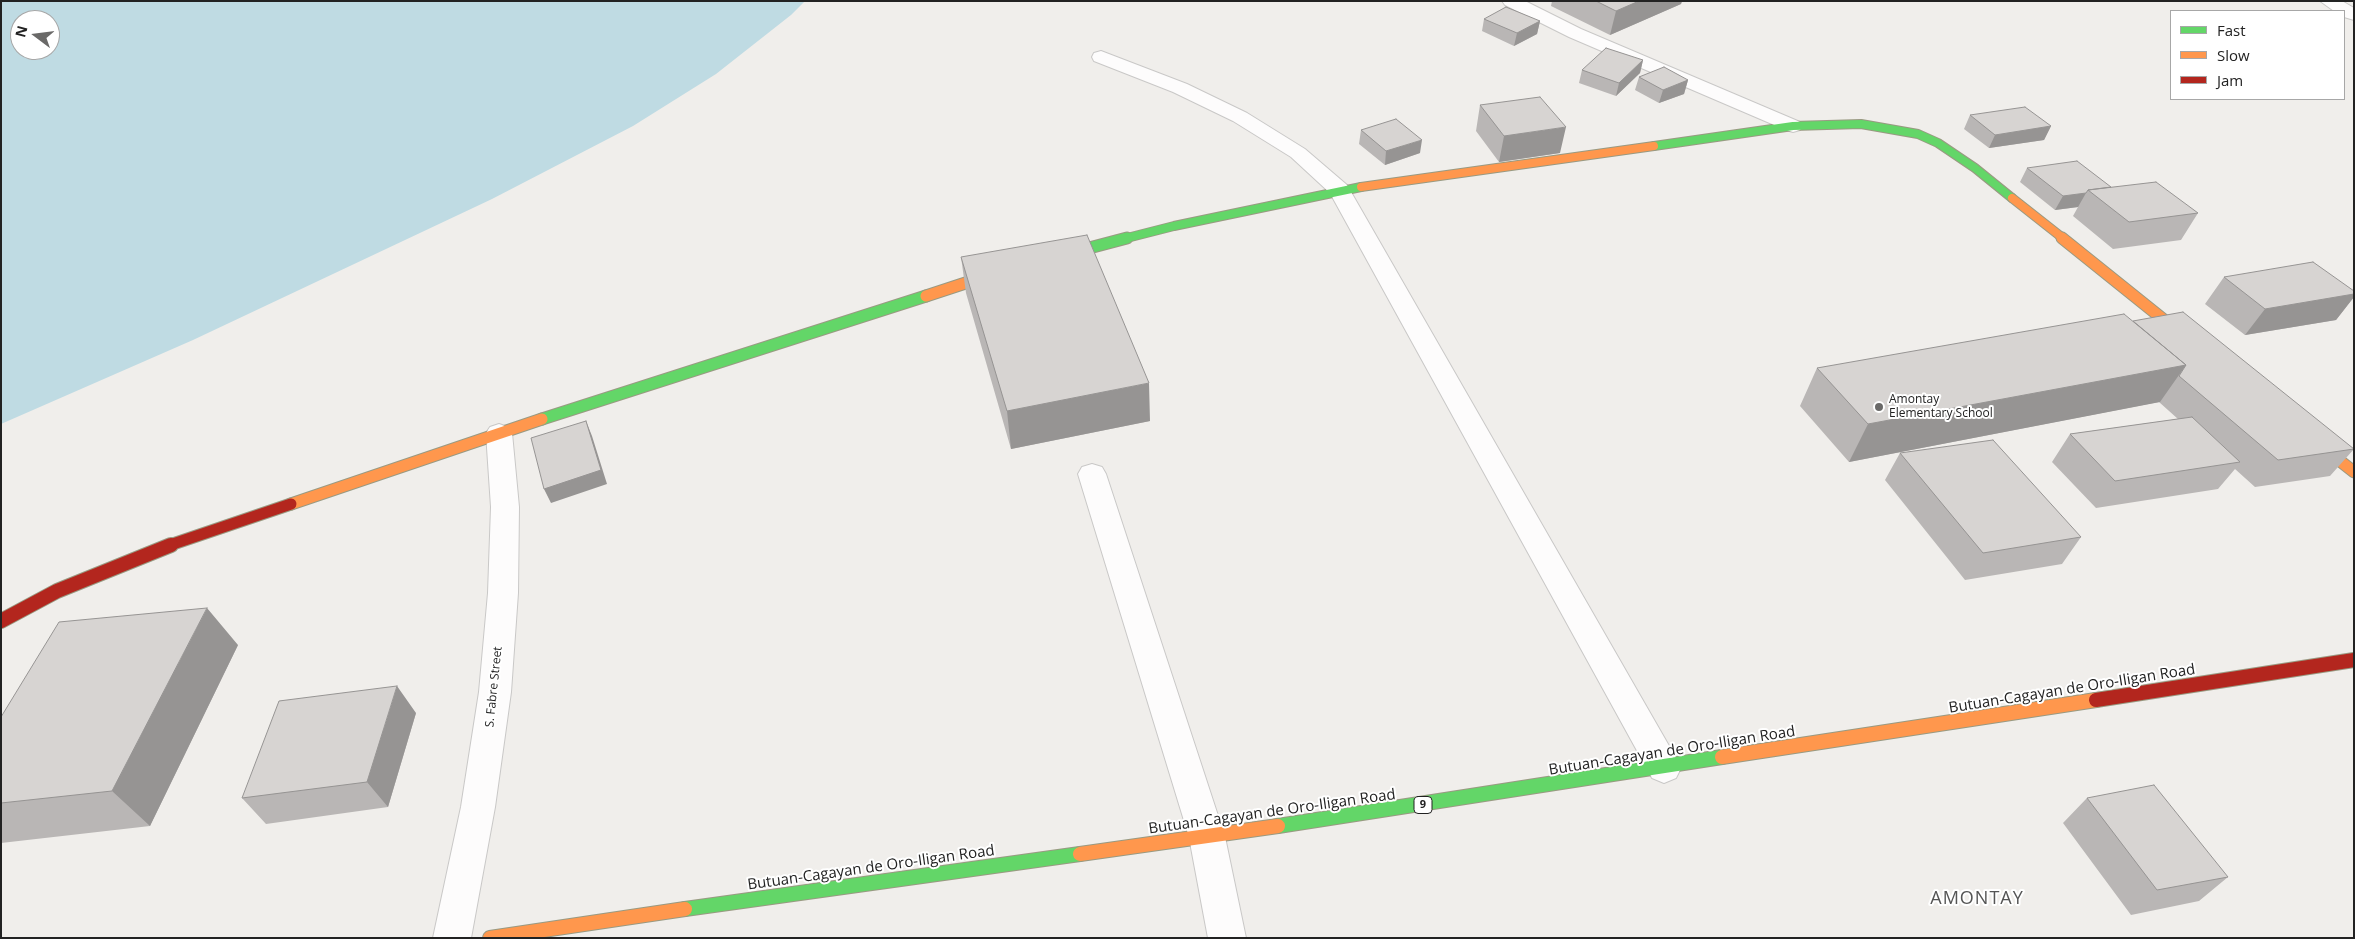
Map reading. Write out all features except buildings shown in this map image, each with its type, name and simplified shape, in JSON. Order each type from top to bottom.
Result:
[{"type":"main road","points":[[1040,261],[1174,226],[1339,190],[1793,126],[1861,124],[1918,134],[1938,143],[1975,168],[2199,348]]},
{"type":"main road","points":[[1,621],[57,592],[152,551],[499,432],[976,278],[1013,268]]},
{"type":"main road","points":[[2300,429],[2354,472]]},
{"type":"main road","name":"Butuan-Cagayan de Oro-Iligan Road","points":[[490,938],[795,893],[1207,838],[2354,660]]},
{"type":"street","points":[[1511,1],[1575,33],[1793,126]]},
{"type":"street","points":[[2330,1],[2354,15]]},
{"type":"street","points":[[1102,57],[1180,88],[1240,117],[1298,153],[1339,190],[1664,768]]},
{"type":"street","name":"S. Fabre Street","points":[[452,938],[478,807],[495,692],[503,594],[505,517],[499,432]]},
{"type":"street","points":[[1092,474],[1207,838],[1227,938]]},
{"type":"water","points":[[1,1],[805,1],[791,15],[716,74],[633,126],[492,199],[193,340],[1,424]]},
{"type":"traffic: fast","points":[[1654,146],[1793,126],[1861,124],[1918,134],[1938,143],[1975,168],[2012,198]]},
{"type":"traffic: fast","points":[[1055,257],[1174,226],[1361,187]]},
{"type":"traffic: fast","points":[[542,419],[926,296]]},
{"type":"traffic: fast","points":[[1278,826],[1722,757]]},
{"type":"traffic: fast","points":[[685,909],[1080,854]]},
{"type":"traffic: slow","points":[[1361,187],[1654,146]]},
{"type":"traffic: slow","points":[[2012,198],[2189,340]]},
{"type":"traffic: slow","points":[[926,296],[999,272]]},
{"type":"traffic: slow","points":[[291,504],[542,419]]},
{"type":"traffic: slow","points":[[2312,439],[2354,472]]},
{"type":"traffic: slow","points":[[1722,757],[2096,700]]},
{"type":"traffic: slow","points":[[1080,854],[1278,826]]},
{"type":"traffic: slow","points":[[490,938],[685,909]]},
{"type":"traffic: jam","points":[[1,621],[57,591],[152,551],[291,504]]},
{"type":"traffic: jam","points":[[2096,700],[2354,660]]},
{"type":"place","name":"Amontay Elementary School","points":[[1879,407]]},
{"type":"district","name":"AMONTAY","points":[[1977,899]]}]
